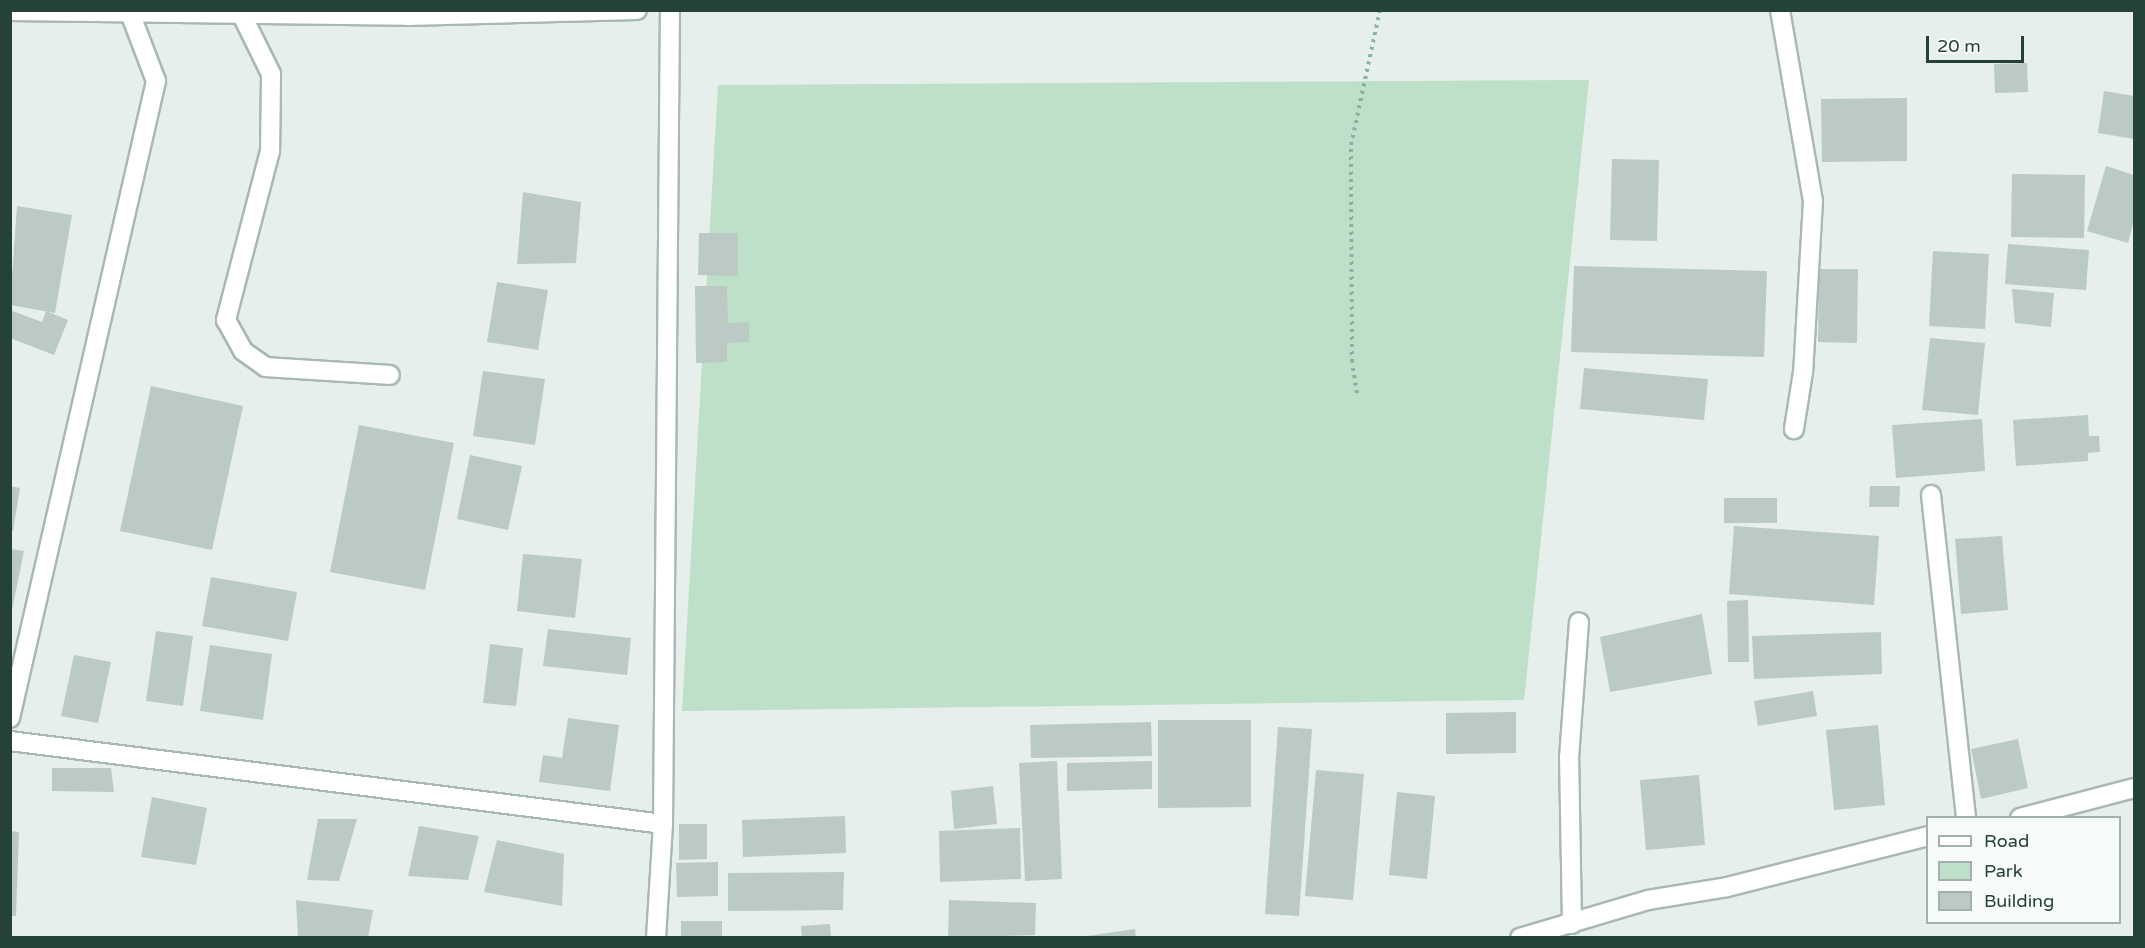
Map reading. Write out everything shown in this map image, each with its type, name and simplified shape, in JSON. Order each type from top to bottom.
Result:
[{"type":"street","points":[[10,10],[242,15],[637,10]]},
{"type":"street","points":[[656,938],[663,824],[670,10]]},
{"type":"street","points":[[1779,10],[1813,201],[1803,372],[1794,429]]},
{"type":"street","points":[[10,718],[156,81],[130,14]]},
{"type":"street","points":[[242,15],[271,74],[270,151],[226,320],[243,351],[266,367],[390,375]]},
{"type":"street","points":[[1930,495],[1966,816]]},
{"type":"street","points":[[1572,924],[1569,758],[1579,622]]},
{"type":"street","points":[[10,741],[663,824]]},
{"type":"street","points":[[2028,816],[2134,788]]},
{"type":"street","points":[[1520,938],[1648,900],[1727,887],[1926,837]]},
{"type":"path","points":[[1357,393],[1352,362],[1351,145],[1380,10]]},
{"type":"green space","points":[[1589,80],[1524,700],[682,711],[718,85]]},
{"type":"building","points":[[2027,63],[2028,92],[1995,93],[1994,64]]},
{"type":"building","points":[[2104,91],[2134,96],[2134,139],[2098,133]]},
{"type":"building","points":[[1907,98],[1907,161],[1822,162],[1821,99]]},
{"type":"building","points":[[1612,159],[1659,160],[1657,241],[1610,240]]},
{"type":"building","points":[[2106,166],[2134,175],[2134,220],[2128,243],[2087,231]]},
{"type":"building","points":[[2012,174],[2085,175],[2084,238],[2011,237]]},
{"type":"building","points":[[523,192],[581,202],[576,263],[517,264]]},
{"type":"building","points":[[17,206],[72,215],[55,313],[10,305]]},
{"type":"building","points":[[699,233],[738,233],[738,276],[698,275]]},
{"type":"building","points":[[2008,244],[2089,250],[2086,290],[2005,284]]},
{"type":"building","points":[[1933,251],[1989,254],[1985,329],[1929,326]]},
{"type":"building","points":[[1574,266],[1767,271],[1764,357],[1571,352]]},
{"type":"building","points":[[1819,269],[1858,269],[1857,343],[1818,342]]},
{"type":"building","points":[[497,282],[548,290],[538,350],[487,342]]},
{"type":"building","points":[[695,286],[727,286],[728,323],[749,322],[749,342],[727,343],[727,362],[696,363]]},
{"type":"building","points":[[2012,289],[2054,293],[2051,327],[2015,323]]},
{"type":"building","points":[[10,310],[42,322],[46,311],[68,320],[54,355],[10,338]]},
{"type":"building","points":[[1930,338],[1985,343],[1978,415],[1922,410]]},
{"type":"building","points":[[1584,368],[1708,379],[1704,420],[1580,409]]},
{"type":"building","points":[[483,371],[545,379],[535,445],[473,436]]},
{"type":"building","points":[[151,386],[243,406],[212,550],[120,531]]},
{"type":"building","points":[[2088,415],[2089,436],[2099,436],[2100,452],[2088,453],[2088,461],[2016,466],[2013,420]]},
{"type":"building","points":[[1982,419],[1985,471],[1896,478],[1892,425]]},
{"type":"building","points":[[359,425],[454,443],[425,590],[330,572]]},
{"type":"building","points":[[470,455],[522,466],[508,530],[457,519]]},
{"type":"building","points":[[10,486],[20,488],[13,531],[10,530]]},
{"type":"building","points":[[1870,486],[1900,486],[1899,507],[1869,507]]},
{"type":"building","points":[[1724,498],[1777,498],[1777,523],[1724,523]]},
{"type":"building","points":[[1734,526],[1879,536],[1874,605],[1729,594]]},
{"type":"building","points":[[2002,536],[2008,610],[1961,614],[1955,539]]},
{"type":"building","points":[[10,549],[24,551],[12,610],[10,610]]},
{"type":"building","points":[[523,554],[582,559],[575,618],[517,611]]},
{"type":"building","points":[[211,577],[297,592],[288,641],[202,626]]},
{"type":"building","points":[[1748,600],[1749,662],[1728,662],[1727,601]]},
{"type":"building","points":[[1702,614],[1712,674],[1610,692],[1600,637]]},
{"type":"building","points":[[548,629],[631,638],[627,675],[543,666]]},
{"type":"building","points":[[156,631],[193,636],[183,706],[146,701]]},
{"type":"building","points":[[1881,632],[1882,674],[1754,679],[1752,636]]},
{"type":"building","points":[[490,644],[523,648],[516,706],[483,703]]},
{"type":"building","points":[[210,645],[272,654],[263,720],[200,711]]},
{"type":"building","points":[[74,655],[111,662],[98,723],[61,716]]},
{"type":"building","points":[[1813,691],[1817,716],[1758,726],[1754,701]]},
{"type":"building","points":[[1516,712],[1516,753],[1446,754],[1446,713]]},
{"type":"building","points":[[568,718],[619,725],[610,791],[539,782],[543,755],[562,758]]},
{"type":"building","points":[[1158,720],[1251,720],[1251,807],[1158,808]]},
{"type":"building","points":[[1151,722],[1152,756],[1031,758],[1030,725]]},
{"type":"building","points":[[1878,725],[1885,805],[1834,810],[1826,730]]},
{"type":"building","points":[[1278,727],[1312,729],[1299,916],[1265,914]]},
{"type":"building","points":[[2018,739],[2028,788],[1981,799],[1971,749]]},
{"type":"building","points":[[1057,761],[1062,879],[1025,881],[1019,763]]},
{"type":"building","points":[[1152,761],[1152,789],[1067,791],[1067,763]]},
{"type":"building","points":[[52,768],[111,768],[114,792],[52,791]]},
{"type":"building","points":[[1316,770],[1364,774],[1353,900],[1305,896]]},
{"type":"building","points":[[1699,775],[1705,845],[1646,850],[1640,780]]},
{"type":"building","points":[[993,786],[997,824],[954,829],[951,791]]},
{"type":"building","points":[[1397,792],[1435,796],[1427,879],[1389,875]]},
{"type":"building","points":[[152,797],[207,808],[196,865],[141,857]]},
{"type":"building","points":[[845,816],[846,853],[743,857],[742,820]]},
{"type":"building","points":[[318,819],[357,819],[339,881],[307,880]]},
{"type":"building","points":[[679,824],[707,824],[707,859],[679,860]]},
{"type":"building","points":[[419,826],[479,836],[468,880],[408,876]]},
{"type":"building","points":[[1020,828],[1021,879],[940,882],[939,831]]},
{"type":"building","points":[[10,831],[19,832],[16,916],[10,916]]},
{"type":"building","points":[[497,840],[564,854],[562,906],[484,892]]},
{"type":"building","points":[[718,862],[718,896],[677,897],[676,863]]},
{"type":"building","points":[[844,872],[843,910],[728,911],[728,873]]},
{"type":"building","points":[[296,900],[373,910],[368,938],[298,938]]},
{"type":"building","points":[[949,900],[1036,903],[1035,935],[948,938]]},
{"type":"building","points":[[681,921],[722,921],[722,938],[681,938]]},
{"type":"building","points":[[830,924],[831,938],[802,938],[801,926]]},
{"type":"building","points":[[1135,929],[1136,938],[1088,938],[1087,936]]}]
